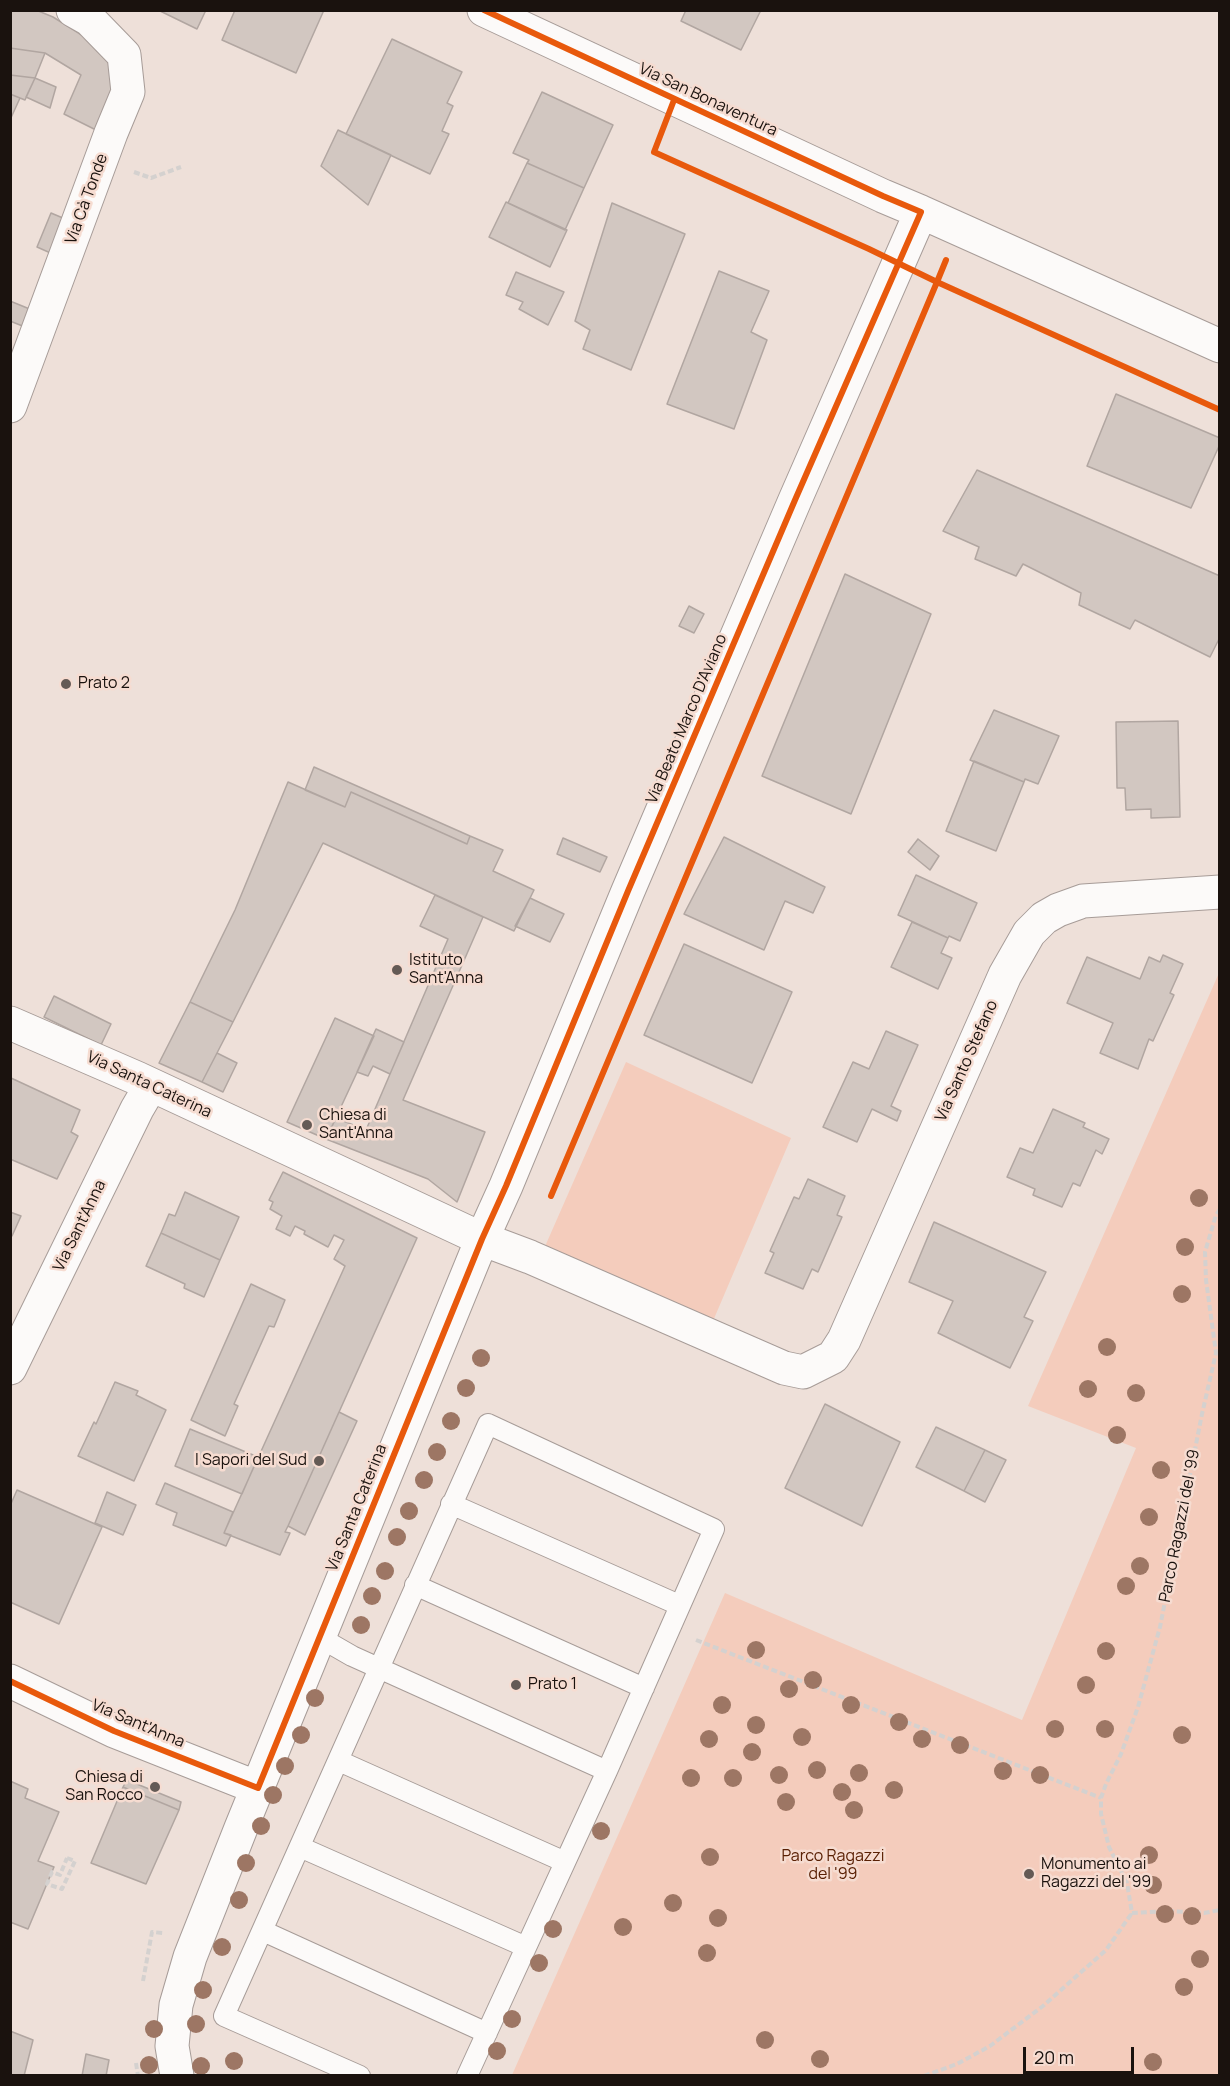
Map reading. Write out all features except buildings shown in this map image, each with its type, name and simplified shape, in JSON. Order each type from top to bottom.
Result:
[{"type":"street","name":"Via Cà Tonde","points":[[10,406],[100,161],[128,92],[124,55],[89,19],[73,10]]},
{"type":"street","name":"Via San Bonaventura","points":[[484,10],[883,196],[1220,346]]},
{"type":"street","name":"Via Beato Marco D'Aviano","points":[[482,1239],[740,630],[921,212]]},
{"type":"street","name":"Via Santo Stefano","points":[[818,1366],[833,1357],[844,1340],[1005,975],[1029,933],[1044,918],[1083,901],[1220,892]]},
{"type":"street","name":"Via Santa Caterina","points":[[10,1023],[151,1085],[482,1239],[530,1257],[784,1368],[803,1372],[818,1366]]},
{"type":"street","name":"Via Sant'Anna","points":[[10,1368],[137,1109],[151,1085]]},
{"type":"street","name":"Via Santa Caterina","points":[[177,2076],[172,2046],[176,2005],[190,1957],[482,1239]]},
{"type":"street","name":"Via Sant'Anna","points":[[10,1681],[114,1731],[258,1788]]},
{"type":"lane","points":[[360,2076],[224,2016],[488,1424],[714,1529],[607,1771],[467,2076]]},
{"type":"lane","points":[[451,1504],[679,1605]]},
{"type":"lane","points":[[415,1585],[644,1688]]},
{"type":"lane","points":[[319,1637],[352,1656],[607,1771]]},
{"type":"lane","points":[[339,1761],[565,1862]]},
{"type":"lane","points":[[300,1847],[526,1947]]},
{"type":"lane","points":[[263,1931],[487,2033]]},
{"type":"path","points":[[100,161],[151,178],[181,167]]},
{"type":"path","points":[[695,1640],[1101,1798],[1101,1814],[1109,1847],[1127,1883],[1132,1913],[1106,1950],[1043,2006],[990,2046],[957,2064],[924,2076]]},
{"type":"path","points":[[67,1858],[75,1861],[62,1889],[47,1884],[52,1872],[60,1875],[67,1858]]},
{"type":"path","points":[[1132,1913],[1169,1911],[1204,1913],[1220,1910]]},
{"type":"green space","name":"Parco Ragazzi del '99","points":[[1219,973],[1219,2075],[512,2075],[725,1593],[1022,1720],[1136,1448],[1028,1406]]},
{"type":"green space","points":[[626,1062],[791,1138],[713,1321],[543,1251]]},
{"type":"cycle path","points":[[10,1681],[114,1731],[258,1788],[482,1239],[628,891],[921,212],[484,10]]},
{"type":"cycle path","points":[[674,100],[654,152],[937,282],[946,260]]},
{"type":"cycle path","points":[[551,1196],[937,282],[1220,410]]},
{"type":"place","name":"Prato 2","points":[[66,684]]},
{"type":"place","name":"Istituto Sant'Anna","points":[[397,970]]},
{"type":"place","name":"Chiesa di Sant'Anna","points":[[307,1125]]},
{"type":"place","name":"I Sapori del Sud","points":[[319,1461]]},
{"type":"place","name":"Prato 1","points":[[516,1685]]},
{"type":"place","name":"Chiesa di San Rocco","points":[[155,1787]]},
{"type":"place","name":"Monumento ai Ragazzi del '99","points":[[1029,1874]]}]
